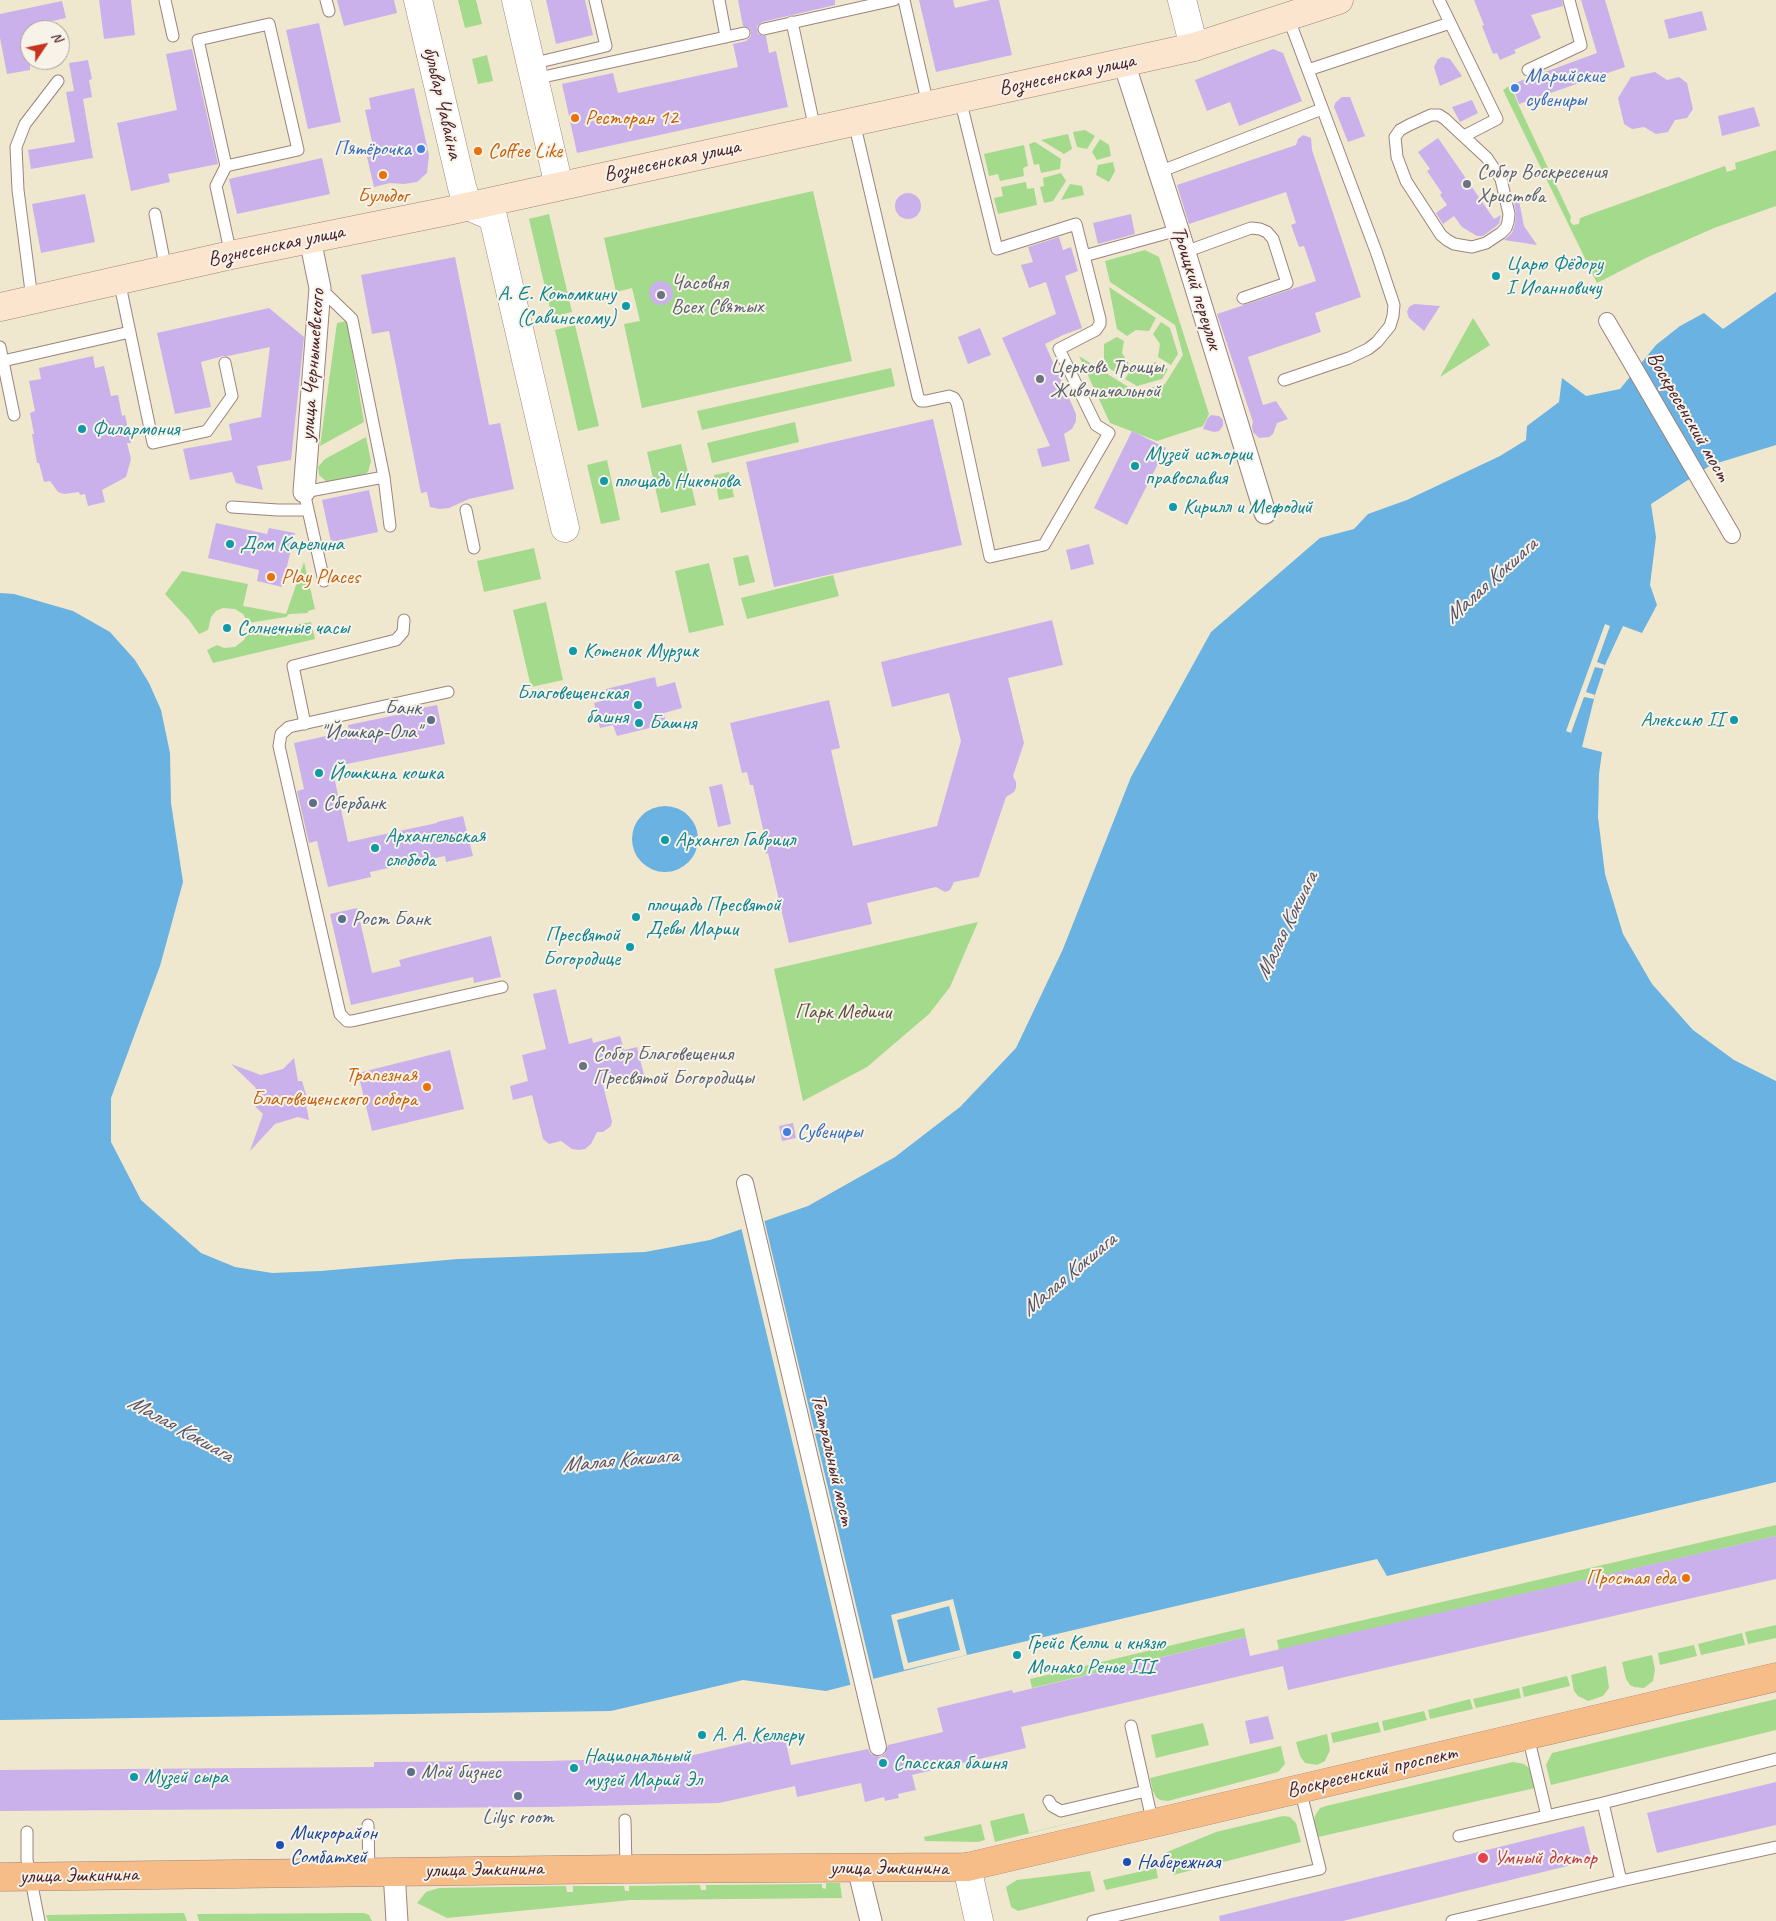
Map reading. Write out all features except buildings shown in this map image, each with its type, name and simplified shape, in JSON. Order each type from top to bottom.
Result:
[{"type":"main road","name":"Вознесенская улица","points":[[0,307],[231,255],[468,206],[497,208],[559,186],[1194,47],[1339,0]]},
{"type":"main road","name":"Воскресенский проспект","points":[[967,1868],[1776,1678]]},
{"type":"main road","name":"улица Эшкинина","points":[[0,1877],[626,1869],[967,1868]]},
{"type":"street","name":"бульвар Чавайна","points":[[418,0],[468,206]]},
{"type":"street","points":[[516,0],[559,186]]},
{"type":"street","points":[[1182,0],[1194,47]]},
{"type":"street","name":"Троицкий переулок","points":[[1124,63],[1160,172],[1265,513]]},
{"type":"street","points":[[497,208],[566,528]]},
{"type":"street","name":"улица Чернышевского","points":[[306,501],[320,288],[310,239]]},
{"type":"street","name":"Воскресенский мост","points":[[1607,321],[1732,535]]},
{"type":"street","name":"Театральный мост","points":[[745,1183],[878,1747]]},
{"type":"street","points":[[858,1868],[871,1921]]},
{"type":"street","points":[[967,1868],[979,1921]]},
{"type":"street","points":[[381,1872],[398,1921]]},
{"type":"lane","points":[[165,0],[173,36]]},
{"type":"lane","points":[[532,71],[606,46],[595,0]]},
{"type":"lane","points":[[719,0],[726,36]]},
{"type":"lane","points":[[764,28],[894,0]]},
{"type":"lane","points":[[904,0],[928,105]]},
{"type":"lane","points":[[1439,0],[1496,119],[1464,136]]},
{"type":"lane","points":[[1528,70],[1581,45],[1569,0]]},
{"type":"lane","points":[[1284,380],[1349,358],[1368,349],[1390,326],[1394,306],[1377,254],[1288,17]]},
{"type":"lane","points":[[792,22],[815,130]]},
{"type":"lane","points":[[1308,70],[1450,23]]},
{"type":"lane","points":[[226,166],[298,150],[269,24],[198,40],[226,166],[216,186],[231,255]]},
{"type":"lane","points":[[532,71],[744,33]]},
{"type":"lane","points":[[32,300],[18,190],[16,147],[25,124],[58,81]]},
{"type":"lane","points":[[854,122],[918,397],[922,401],[926,401],[949,396],[954,398],[957,403],[990,557],[1044,545],[1109,432],[1096,425],[1059,349],[1096,330],[1100,324],[1100,319],[1076,224],[997,249],[960,98]]},
{"type":"lane","points":[[1160,172],[1322,109]]},
{"type":"lane","points":[[1431,115],[1445,118],[1464,136],[1495,168],[1501,180],[1508,214],[1506,228],[1495,238],[1472,247],[1454,244],[1441,235],[1406,181],[1395,146],[1395,137],[1400,130],[1425,116],[1431,115]]},
{"type":"lane","points":[[155,214],[166,270]]},
{"type":"lane","points":[[1185,252],[1251,228],[1267,232],[1273,239],[1287,283],[1242,298]]},
{"type":"lane","points":[[1084,256],[1178,230]]},
{"type":"lane","points":[[119,280],[153,443],[207,431],[232,396],[225,363]]},
{"type":"lane","points":[[320,288],[352,319],[384,477],[390,526]]},
{"type":"lane","points":[[3,361],[130,332]]},
{"type":"lane","points":[[0,347],[14,415]]},
{"type":"lane","points":[[232,506],[278,510],[384,477]]},
{"type":"lane","points":[[306,501],[324,581]]},
{"type":"lane","points":[[466,510],[474,548]]},
{"type":"lane","points":[[305,724],[293,666],[396,640],[404,632],[404,620]]},
{"type":"lane","points":[[448,692],[289,727],[284,730],[279,740],[279,746],[340,1014],[347,1021],[502,987]]},
{"type":"lane","points":[[1131,1726],[1153,1824]]},
{"type":"lane","points":[[1528,1736],[1547,1816]]},
{"type":"lane","points":[[1459,1836],[1602,1803],[1776,1759]]},
{"type":"lane","points":[[1093,1921],[1320,1869],[1300,1789]]},
{"type":"lane","points":[[1049,1801],[1052,1806],[1061,1811],[1146,1791]]},
{"type":"lane","points":[[1602,1803],[1621,1881]]},
{"type":"lane","points":[[625,1820],[626,1869]]},
{"type":"lane","points":[[368,1825],[381,1872]]},
{"type":"lane","points":[[27,1832],[27,1860],[39,1921]]},
{"type":"lane","points":[[1452,1921],[1776,1847]]},
{"type":"green space","points":[[458,0],[476,0],[482,24],[465,28]]},
{"type":"green space","points":[[487,55],[493,81],[478,84],[472,59]]},
{"type":"green space","points":[[1511,85],[1573,225],[1579,224],[1580,218],[1725,166],[1727,172],[1736,169],[1735,163],[1776,150],[1776,206],[1714,228],[1646,258],[1597,283],[1503,90]]},
{"type":"green space","points":[[1085,130],[1095,136],[1087,149],[1077,147],[1073,132]]},
{"type":"green space","points":[[1068,134],[1072,149],[1064,154],[1041,140]]},
{"type":"green space","points":[[1100,139],[1109,145],[1111,156],[1097,160],[1092,152]]},
{"type":"green space","points":[[1035,142],[1061,159],[1060,169],[1041,173],[1039,164],[1034,165],[1029,144]]},
{"type":"green space","points":[[1024,145],[1028,166],[1023,168],[1024,176],[1000,181],[998,174],[989,176],[984,154]]},
{"type":"green space","points":[[1113,162],[1115,171],[1109,182],[1096,175],[1098,165]]},
{"type":"green space","points":[[1061,173],[1066,181],[1053,201],[1044,203],[1040,187],[1044,186],[1043,178]]},
{"type":"green space","points":[[1026,182],[1027,189],[1034,188],[1037,205],[998,214],[994,198],[1003,196],[1001,187]]},
{"type":"green space","points":[[1070,184],[1082,186],[1084,195],[1061,200]]},
{"type":"green space","points":[[813,191],[852,361],[642,408],[624,324],[640,321],[632,288],[616,292],[604,238]]},
{"type":"green space","points":[[549,214],[572,312],[552,317],[529,219]]},
{"type":"green space","points":[[1145,250],[1159,257],[1209,414],[1203,426],[1157,441],[1110,423],[1079,356],[1136,392],[1165,384],[1183,355],[1175,325],[1110,282],[1105,261]]},
{"type":"green space","points":[[1109,287],[1156,318],[1149,331],[1136,330],[1127,336],[1117,329]]},
{"type":"green space","points":[[1473,318],[1490,345],[1440,377]]},
{"type":"green space","points":[[347,321],[364,422],[320,446],[337,323]]},
{"type":"green space","points":[[1161,322],[1170,328],[1178,354],[1171,365],[1158,357],[1160,344],[1153,334]]},
{"type":"green space","points":[[575,325],[599,426],[578,431],[555,330]]},
{"type":"green space","points":[[1117,337],[1124,341],[1122,353],[1129,364],[1121,376],[1104,365],[1104,344]]},
{"type":"green space","points":[[1155,362],[1168,369],[1162,379],[1137,386],[1125,379],[1133,366],[1146,367]]},
{"type":"green space","points":[[891,368],[895,386],[702,430],[697,411]]},
{"type":"green space","points":[[795,422],[799,442],[712,463],[707,443]]},
{"type":"green space","points":[[366,437],[371,461],[368,472],[360,477],[327,482],[319,475],[318,467],[325,459]]},
{"type":"green space","points":[[681,444],[696,505],[661,513],[647,452]]},
{"type":"green space","points":[[607,460],[620,520],[601,524],[587,465]]},
{"type":"green space","points":[[729,472],[734,497],[719,500],[714,475]]},
{"type":"green space","points":[[534,548],[541,579],[484,592],[477,561]]},
{"type":"green space","points":[[748,555],[755,582],[739,586],[733,558]]},
{"type":"green space","points":[[304,562],[315,609],[308,611],[308,613],[289,614],[286,617],[248,623],[243,614],[235,609],[223,608],[216,611],[211,617],[208,630],[199,634],[165,594],[182,571],[248,584],[243,606],[286,614]]},
{"type":"green space","points":[[709,563],[724,625],[689,633],[675,571]]},
{"type":"green space","points":[[833,575],[839,596],[747,619],[741,598]]},
{"type":"green space","points":[[546,602],[563,680],[531,687],[513,610]]},
{"type":"green space","points":[[311,622],[315,639],[213,663],[207,650],[217,645],[224,648],[235,647],[244,640],[248,633]]},
{"type":"green space","name":"Парк Медичи","points":[[978,922],[950,987],[929,1014],[867,1067],[803,1101],[774,969]]},
{"type":"green space","points":[[1776,1525],[1776,1536],[1279,1650],[1277,1640]]},
{"type":"green space","points":[[1776,1625],[1776,1638],[1748,1644],[1745,1632]]},
{"type":"green space","points":[[1244,1628],[1246,1637],[1032,1688],[1030,1679]]},
{"type":"green space","points":[[1742,1633],[1745,1645],[1701,1655],[1698,1644]]},
{"type":"green space","points":[[1694,1645],[1697,1656],[1660,1665],[1658,1653]]},
{"type":"green space","points":[[1652,1655],[1655,1670],[1653,1681],[1644,1688],[1630,1685],[1626,1679],[1622,1662]]},
{"type":"green space","points":[[1606,1666],[1609,1688],[1603,1696],[1588,1701],[1578,1696],[1574,1691],[1571,1675]]},
{"type":"green space","points":[[1567,1676],[1570,1686],[1524,1697],[1522,1687]]},
{"type":"green space","points":[[1519,1688],[1521,1698],[1476,1708],[1473,1699]]},
{"type":"green space","points":[[1470,1699],[1473,1709],[1430,1719],[1428,1710]]},
{"type":"green space","points":[[1776,1699],[1776,1730],[1551,1785],[1546,1765],[1552,1753]]},
{"type":"green space","points":[[1424,1711],[1427,1720],[1384,1731],[1382,1721]]},
{"type":"green space","points":[[1378,1722],[1381,1732],[1333,1743],[1331,1733]]},
{"type":"green space","points":[[1203,1723],[1209,1745],[1156,1758],[1151,1735]]},
{"type":"green space","points":[[1327,1734],[1330,1750],[1325,1761],[1317,1765],[1305,1763],[1300,1756],[1296,1742]]},
{"type":"green space","points":[[1281,1746],[1285,1764],[1278,1772],[1168,1801],[1160,1800],[1153,1791],[1150,1778]]},
{"type":"green space","points":[[1513,1762],[1524,1764],[1529,1768],[1535,1788],[1318,1837],[1314,1821],[1320,1808]]},
{"type":"green space","points":[[1129,1808],[995,1842],[990,1821],[1024,1813],[1029,1833]]},
{"type":"green space","points":[[1283,1816],[1290,1817],[1296,1823],[1301,1842],[1173,1875],[1167,1852],[1216,1832]]},
{"type":"green space","points":[[981,1824],[985,1840],[978,1842],[925,1841],[924,1837]]},
{"type":"green space","points":[[1156,1868],[1158,1878],[1106,1890],[1103,1880]]},
{"type":"green space","points":[[1090,1871],[1095,1891],[1018,1911],[1011,1907],[1006,1887],[1017,1880]]},
{"type":"green space","points":[[826,1883],[840,1883],[842,1898],[631,1900],[447,1918],[417,1903],[426,1892],[439,1888],[566,1886],[567,1892],[573,1892],[573,1886],[624,1886],[625,1891],[629,1891],[629,1886],[700,1885],[701,1890],[706,1890],[706,1885],[822,1884],[822,1888],[826,1889]]},
{"type":"green space","points":[[184,1913],[187,1921],[48,1921],[46,1915]]},
{"type":"green space","points":[[364,1913],[369,1915],[372,1921],[199,1921],[197,1914]]},
{"type":"water","name":"Малая Кокшага","points":[[1776,292],[1776,445],[1711,465],[1651,504],[1656,537],[1650,585],[1657,605],[1642,633],[1623,626],[1605,665],[1595,695],[1582,747],[1602,752],[1599,774],[1598,817],[1605,874],[1623,934],[1652,984],[1693,1030],[1734,1060],[1776,1081],[1776,1482],[1387,1576],[1377,1559],[967,1655],[826,1691],[743,1680],[611,1711],[0,1720],[0,593],[14,594],[73,611],[110,632],[135,660],[149,683],[161,710],[170,753],[171,803],[183,882],[160,966],[111,1098],[111,1142],[141,1200],[201,1253],[235,1267],[272,1273],[321,1271],[458,1259],[645,1252],[710,1240],[808,1206],[895,1157],[960,1107],[1016,1048],[1063,949],[1131,777],[1211,632],[1320,538],[1354,529],[1368,514],[1407,500],[1500,456],[1526,440],[1527,426],[1559,402],[1562,378],[1586,396],[1620,389],[1656,345],[1680,326],[1704,313],[1723,329]]},
{"type":"water","points":[[659,806],[671,806],[683,811],[693,821],[698,833],[696,852],[683,867],[671,872],[659,872],[647,867],[637,857],[632,845],[632,833],[637,821],[647,811]]},
{"type":"pier","points":[[1605,624],[1610,626],[1597,662],[1605,665],[1604,669],[1595,667],[1586,692],[1595,695],[1594,699],[1584,697],[1571,733],[1566,731]]},
{"type":"pier","points":[[764,1219],[874,1681],[851,1687],[741,1227]]},
{"type":"pier","points":[[953,1599],[967,1655],[904,1670],[891,1615]],"holes":[[[949,1606],[960,1650],[908,1663],[897,1620]]]},
{"type":"place","name":"Марийские сувениры","points":[[1515,88]]},
{"type":"place","name":"Ресторан 12","points":[[575,118]]},
{"type":"place","name":"Пятёрочка","points":[[421,149]]},
{"type":"place","name":"Coffee Like","points":[[478,151]]},
{"type":"place","name":"Бульдог","points":[[383,175]]},
{"type":"place","name":"Собор Воскресения Христова","points":[[1467,184]]},
{"type":"place","name":"Царю Фёдору I Иоанновичу","points":[[1496,276]]},
{"type":"place","name":"Часовня Всех Святых","points":[[661,295]]},
{"type":"place","name":"А. Е. Котомкину (Савинскому)","points":[[626,306]]},
{"type":"place","name":"Церковь Троицы Живоначальной","points":[[1040,379]]},
{"type":"place","name":"Филармония","points":[[82,429]]},
{"type":"place","name":"Музей истории православия","points":[[1135,466]]},
{"type":"place","name":"площадь Никонова","points":[[604,481]]},
{"type":"place","name":"Кирилл и Мефодий","points":[[1173,507]]},
{"type":"place","name":"Дом Карелина","points":[[230,544]]},
{"type":"place","name":"Play Places","points":[[271,577]]},
{"type":"place","name":"Солнечные часы","points":[[227,628]]},
{"type":"place","name":"Котенок Мурзик","points":[[573,651]]},
{"type":"place","name":"Благовещенская башня","points":[[638,705]]},
{"type":"place","name":"Банк \"Йошкар-Ола\"","points":[[431,720]]},
{"type":"place","name":"Алексию II","points":[[1734,720]]},
{"type":"place","name":"Башня","points":[[639,723]]},
{"type":"place","name":"Йошкина кошка","points":[[319,773]]},
{"type":"place","name":"Сбербанк","points":[[313,803]]},
{"type":"place","name":"Архангел Гавриил","points":[[665,840]]},
{"type":"place","name":"Архангельская слобода","points":[[375,848]]},
{"type":"place","name":"площадь Пресвятой Девы Марии","points":[[636,917]]},
{"type":"place","name":"Рост Банк","points":[[342,919]]},
{"type":"place","name":"Пресвятой Богородице","points":[[630,947]]},
{"type":"place","name":"Собор Благовещения Пресвятой Богородицы","points":[[583,1066]]},
{"type":"place","name":"Трапезная Благовещенского собора","points":[[427,1087]]},
{"type":"place","name":"Сувениры","points":[[787,1132]]},
{"type":"place","name":"Простая еда","points":[[1686,1578]]},
{"type":"place","name":"Грейс Келли и князю Монако Ренье III","points":[[1017,1655]]},
{"type":"place","name":"А. А. Келлеру","points":[[702,1735]]},
{"type":"place","name":"Спасская башня","points":[[883,1763]]},
{"type":"place","name":"Национальный музей Марий Эл","points":[[574,1768]]},
{"type":"place","name":"Мой бизнес","points":[[411,1772]]},
{"type":"place","name":"Музей сыра","points":[[134,1777]]},
{"type":"place","name":"Lilys room","points":[[518,1796]]},
{"type":"place","name":"Микрорайон Сомбатхей","points":[[280,1845]]},
{"type":"place","name":"Умный доктор","points":[[1483,1858]]},
{"type":"place","name":"Набережная","points":[[1127,1862]]}]
